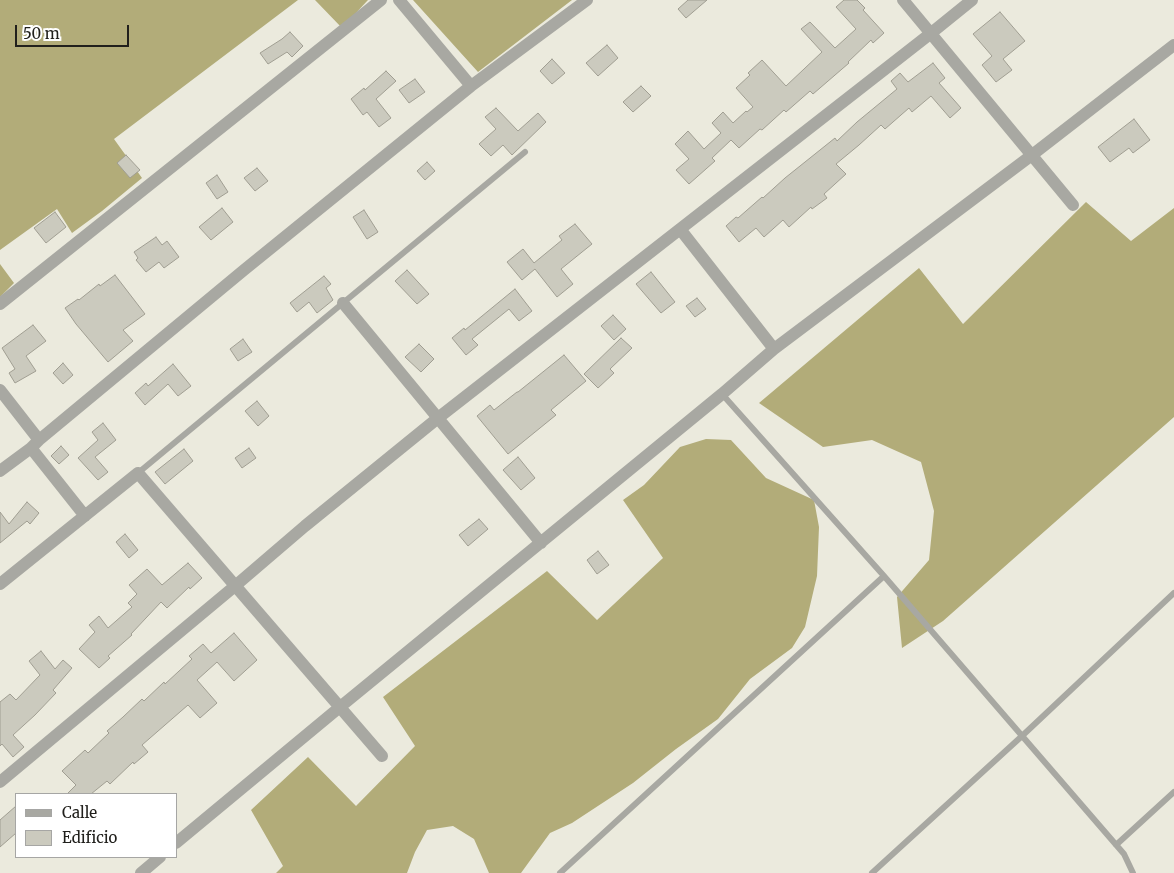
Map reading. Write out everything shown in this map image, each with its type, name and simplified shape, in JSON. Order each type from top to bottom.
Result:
[{"type":"street","points":[[0,304],[381,0]]},
{"type":"street","points":[[400,0],[471,86]]},
{"type":"street","points":[[0,471],[471,86],[587,0]]},
{"type":"street","points":[[903,0],[1073,205]]},
{"type":"street","points":[[0,782],[305,526],[438,418],[972,0]]},
{"type":"street","points":[[178,842],[722,394],[774,348],[1032,155],[1174,45]]},
{"type":"street","points":[[680,228],[774,348]]},
{"type":"street","points":[[342,303],[541,543]]},
{"type":"street","points":[[0,390],[85,516]]},
{"type":"street","points":[[0,584],[138,473],[382,756]]},
{"type":"street","points":[[141,873],[159,858]]},
{"type":"lane","points":[[138,473],[525,152]]},
{"type":"lane","points":[[722,394],[884,576],[1124,854],[1133,873]]},
{"type":"lane","points":[[560,873],[884,576]]},
{"type":"lane","points":[[872,873],[1022,736],[1174,593]]},
{"type":"lane","points":[[1116,845],[1174,792]]},
{"type":"shaded area","points":[[0,0],[298,0],[114,139],[142,178],[72,233],[57,209],[0,250]]},
{"type":"shaded area","points":[[315,0],[368,0],[342,28]]},
{"type":"shaded area","points":[[413,0],[572,0],[478,72]]},
{"type":"shaded area","points":[[1086,202],[1131,241],[1174,208],[1174,417],[943,621],[902,648],[897,597],[929,560],[934,511],[921,462],[872,440],[823,447],[759,403],[919,268],[963,324]]},
{"type":"shaded area","points":[[0,264],[14,283],[0,297]]},
{"type":"shaded area","points":[[706,439],[731,440],[766,478],[814,500],[819,527],[817,576],[805,627],[792,648],[750,679],[718,719],[633,783],[572,823],[550,833],[521,873],[489,873],[474,839],[453,826],[427,830],[415,852],[407,873],[276,873],[283,866],[251,810],[308,757],[356,806],[415,746],[383,697],[547,571],[597,620],[663,558],[623,500],[644,485],[680,447]]},
{"type":"building","points":[[688,0],[707,0],[686,18],[678,9]]},
{"type":"building","points":[[844,0],[857,0],[865,8],[863,10],[884,33],[873,43],[871,40],[849,63],[813,94],[810,91],[786,112],[784,110],[762,130],[760,129],[739,148],[731,140],[712,158],[715,161],[689,184],[676,170],[689,159],[675,144],[688,131],[704,149],[721,133],[712,123],[723,112],[733,123],[753,107],[736,88],[762,60],[786,86],[822,52],[801,29],[810,22],[835,48],[856,29],[836,7]]},
{"type":"building","points":[[1000,12],[1025,41],[1003,59],[1012,70],[996,82],[982,65],[992,56],[973,34]]},
{"type":"building","points":[[290,32],[303,46],[292,57],[287,52],[268,64],[260,53]]},
{"type":"building","points":[[607,45],[618,58],[598,76],[586,63]]},
{"type":"building","points":[[552,59],[565,73],[552,84],[540,71]]},
{"type":"building","points":[[933,63],[945,78],[939,83],[961,108],[950,118],[931,96],[912,112],[909,108],[885,129],[881,125],[836,164],[846,174],[824,194],[827,198],[812,209],[811,207],[789,227],[783,220],[764,237],[756,228],[739,242],[726,226],[835,138],[837,141],[897,89],[891,81],[900,73],[908,82]]},
{"type":"building","points":[[386,71],[396,81],[376,99],[391,118],[379,127],[367,112],[363,115],[351,99],[364,88],[365,90]]},
{"type":"building","points":[[415,79],[425,92],[409,103],[399,90]]},
{"type":"building","points":[[641,86],[651,96],[633,112],[623,102]]},
{"type":"building","points":[[496,108],[518,131],[538,113],[546,122],[512,155],[503,145],[491,156],[479,144],[496,129],[485,117]]},
{"type":"building","points":[[1134,119],[1150,140],[1133,153],[1129,148],[1110,162],[1098,147]]},
{"type":"building","points":[[126,155],[140,170],[130,178],[117,163]]},
{"type":"building","points":[[427,162],[435,171],[425,180],[417,171]]},
{"type":"building","points":[[257,168],[268,181],[255,191],[244,178]]},
{"type":"building","points":[[217,175],[228,192],[217,199],[206,183]]},
{"type":"building","points":[[222,208],[233,222],[211,240],[199,227]]},
{"type":"building","points":[[364,210],[378,232],[367,239],[353,217]]},
{"type":"building","points":[[55,212],[66,227],[46,243],[34,228]]},
{"type":"building","points":[[575,224],[592,244],[561,269],[573,284],[557,297],[535,269],[522,280],[507,262],[523,249],[534,263],[562,240],[559,236]]},
{"type":"building","points":[[156,237],[162,245],[167,241],[179,257],[164,268],[159,262],[146,272],[136,260],[138,258],[134,252]]},
{"type":"building","points":[[407,270],[429,294],[417,304],[395,281]]},
{"type":"building","points":[[651,272],[675,302],[661,313],[636,284]]},
{"type":"building","points":[[115,275],[145,314],[123,330],[133,341],[108,362],[65,308]]},
{"type":"building","points":[[324,276],[331,284],[326,288],[333,300],[317,313],[309,302],[297,312],[290,303]]},
{"type":"building","points":[[515,289],[532,311],[519,321],[509,309],[472,339],[478,345],[466,355],[452,338],[464,328],[465,330]]},
{"type":"building","points":[[697,298],[706,309],[695,317],[686,306]]},
{"type":"building","points":[[613,315],[626,329],[614,340],[601,326]]},
{"type":"building","points":[[33,325],[46,341],[26,356],[36,371],[15,383],[9,373],[15,369],[2,348]]},
{"type":"building","points":[[621,338],[632,348],[610,369],[614,373],[598,388],[584,374]]},
{"type":"building","points":[[243,339],[252,352],[238,361],[230,349]]},
{"type":"building","points":[[419,344],[434,359],[421,372],[405,357]]},
{"type":"building","points":[[564,355],[586,381],[551,410],[556,415],[508,454],[477,416],[490,405],[494,410]]},
{"type":"building","points":[[63,363],[73,375],[63,384],[53,373]]},
{"type":"building","points":[[173,364],[191,386],[178,396],[168,384],[145,405],[135,393],[146,383],[148,386]]},
{"type":"building","points":[[257,401],[269,416],[258,426],[245,411]]},
{"type":"building","points":[[103,423],[116,440],[95,457],[108,472],[98,480],[78,458],[98,440],[92,432]]},
{"type":"building","points":[[61,446],[69,455],[59,464],[51,456]]},
{"type":"building","points":[[249,448],[256,458],[242,468],[235,458]]},
{"type":"building","points":[[184,449],[193,461],[165,484],[155,472]]},
{"type":"building","points":[[518,457],[535,478],[521,490],[503,470]]},
{"type":"building","points":[[27,502],[39,513],[30,524],[27,521],[0,543],[0,512],[9,524]]},
{"type":"building","points":[[479,519],[488,529],[468,546],[459,535]]},
{"type":"building","points":[[125,534],[138,550],[129,558],[116,542]]},
{"type":"building","points":[[598,551],[609,565],[597,574],[587,560]]},
{"type":"building","points":[[188,563],[202,578],[190,589],[189,587],[167,608],[161,602],[132,635],[108,656],[110,658],[99,668],[79,649],[95,632],[89,625],[99,616],[108,628],[132,607],[128,603],[137,594],[129,585],[147,569],[162,585]]},
{"type":"building","points":[[234,633],[257,660],[234,681],[217,662],[197,680],[217,703],[200,718],[188,705],[142,745],[148,752],[134,764],[133,762],[110,784],[107,781],[92,793],[68,793],[76,785],[62,771],[85,750],[88,753],[109,733],[107,731],[142,699],[144,701],[164,682],[165,684],[192,659],[189,656],[203,644],[211,653]]},
{"type":"building","points":[[41,651],[55,669],[63,660],[72,668],[53,690],[56,693],[13,735],[24,747],[13,757],[2,744],[0,746],[0,702],[10,694],[16,700],[40,675],[29,661]]},
{"type":"building","points":[[15,807],[15,834],[0,847],[0,820]]}]
